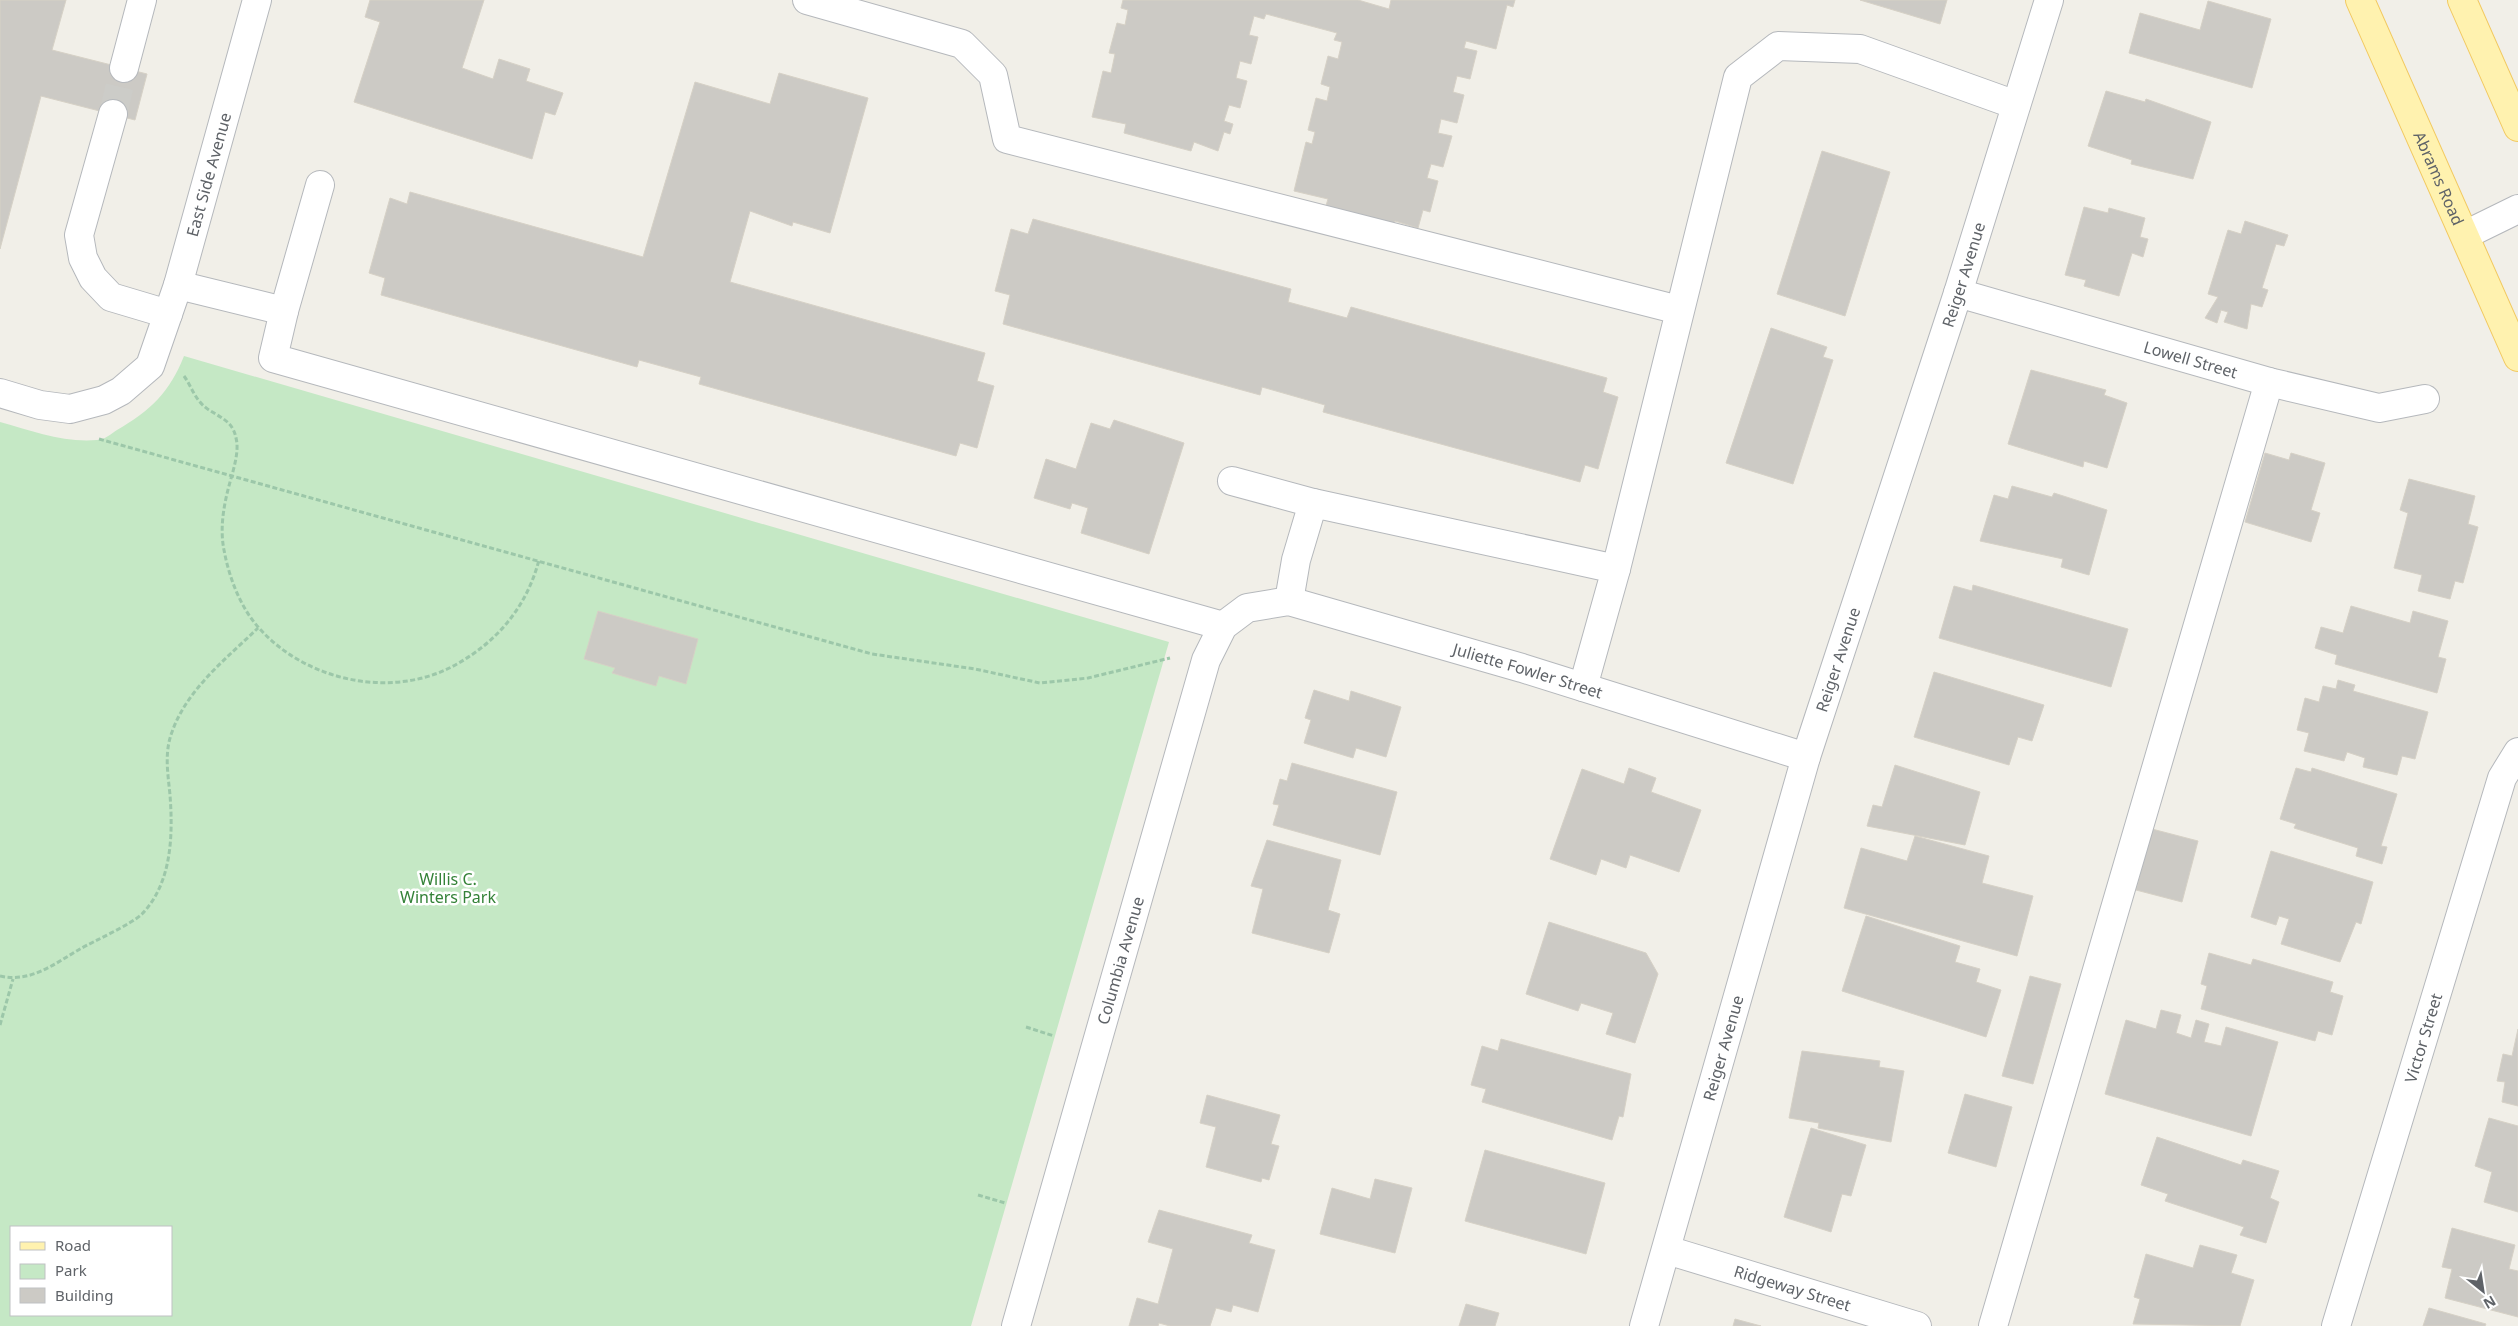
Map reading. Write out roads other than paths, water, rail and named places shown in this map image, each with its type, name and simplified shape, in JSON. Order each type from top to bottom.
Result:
[{"type":"main road","name":"Abrams Road","points":[[2360,0],[2518,357]]},
{"type":"main road","points":[[2462,0],[2518,127]]},
{"type":"street","points":[[124,68],[142,0]]},
{"type":"street","name":"East Side Avenue","points":[[0,393],[40,405],[70,408],[104,400],[130,386],[150,366],[178,285],[257,0]]},
{"type":"street","points":[[807,0],[962,44],[993,75],[1007,139],[1679,310]]},
{"type":"street","name":"Reiger Avenue","points":[[1644,1326],[1806,757],[1958,292],[2049,0]]},
{"type":"street","points":[[1583,686],[1616,569],[1738,77],[1778,46],[1860,49],[2016,105]]},
{"type":"street","points":[[113,114],[79,235],[83,258],[93,278],[111,297],[168,314]]},
{"type":"street","points":[[320,185],[273,358],[1223,626]]},
{"type":"street","points":[[2465,235],[2518,209]]},
{"type":"street","points":[[178,285],[284,312]]},
{"type":"street","name":"Lowell Street","points":[[1958,292],[2270,382],[2379,408],[2425,399]]},
{"type":"street","points":[[1993,1326],[2270,382]]},
{"type":"street","points":[[1232,481],[1313,503],[1616,569]]},
{"type":"street","points":[[1289,601],[1296,560],[1313,503]]},
{"type":"street","name":"Juliette Fowler Street","points":[[1247,608],[1289,601],[1583,686],[1806,757]]},
{"type":"street","name":"Columbia Avenue","points":[[1016,1326],[1206,660],[1223,626],[1247,608]]},
{"type":"street","name":"Victor Street","points":[[2336,1326],[2502,778],[2518,752]]},
{"type":"street","name":"Ridgeway Street","points":[[1667,1250],[1917,1326]]},
{"type":"tunnel","points":[[113,114],[124,68]]},
{"type":"park label","name":"Willis C. Winters Park","points":[[448,888]]}]
